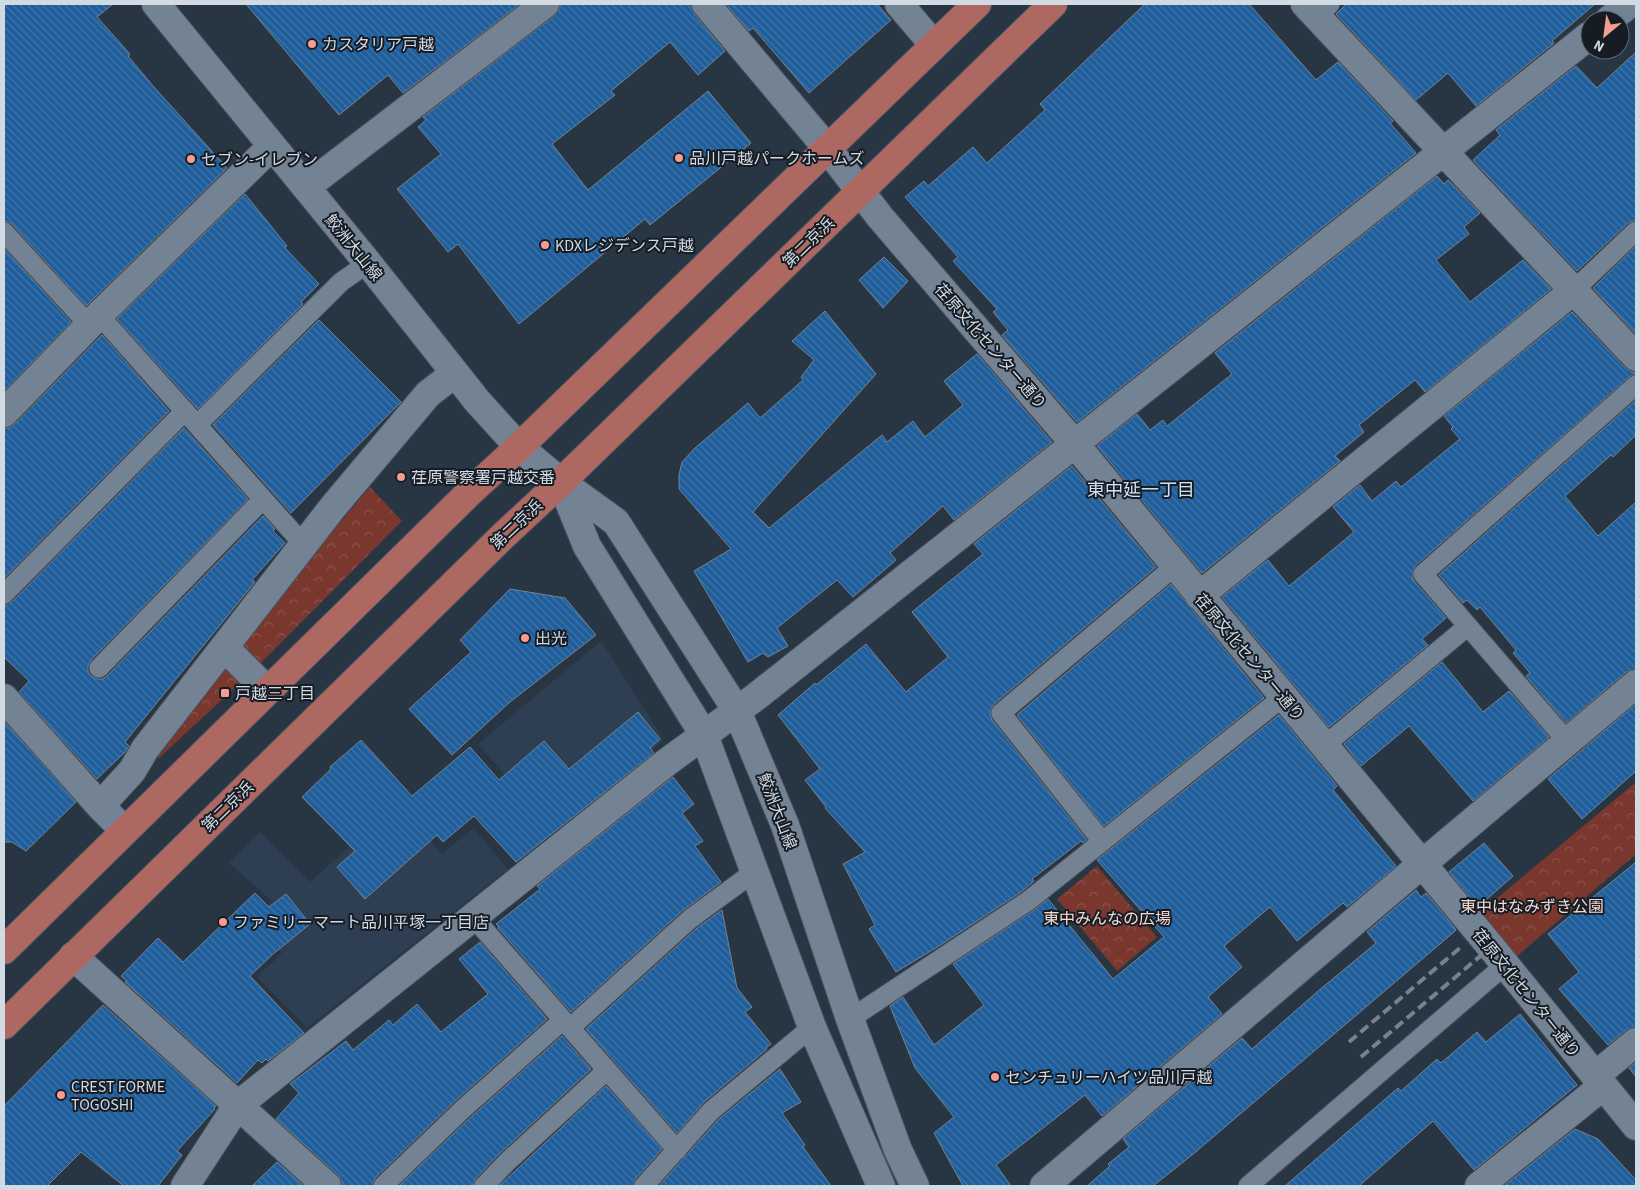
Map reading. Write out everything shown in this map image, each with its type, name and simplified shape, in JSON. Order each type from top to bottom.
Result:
[{"type":"highway","points":[[8,942],[470,492],[520,447],[977,4]]},
{"type":"highway","name":"第二京浜","points":[[4,1025],[503,536],[561,482],[1053,4]]},
{"type":"street","name":"鮫洲大山線","points":[[156,4],[368,263],[478,402],[520,447],[561,482],[616,522],[737,711],[785,825],[850,1019],[898,1150],[915,1186]]},
{"type":"street","points":[[306,187],[545,4]]},
{"type":"street","name":"荏原文化センター通り","points":[[706,4],[827,148],[880,217],[1074,443],[1636,1126]]},
{"type":"street","points":[[899,4],[934,45]]},
{"type":"street","points":[[1317,8],[1444,151],[1636,357]]},
{"type":"street","points":[[185,1186],[237,1106],[667,762],[737,711],[1580,43]]},
{"type":"street","points":[[4,413],[94,320],[272,147]]},
{"type":"street","points":[[1200,596],[1573,290]]},
{"type":"street","points":[[100,806],[132,771],[145,749],[333,507],[428,394],[454,374]]},
{"type":"street","name":"鮫洲大山線","points":[[561,482],[587,546],[704,735],[812,1027],[881,1186]]},
{"type":"street","points":[[225,648],[267,690]]},
{"type":"street","points":[[1044,1186],[1636,684]]},
{"type":"street","points":[[4,698],[100,806],[124,830]]},
{"type":"street","points":[[73,956],[327,1186]]},
{"type":"street","points":[[1479,1186],[1599,1081],[1636,1042]]},
{"type":"lane","points":[[1573,290],[1636,231]]},
{"type":"lane","points":[[4,232],[191,418],[304,545]]},
{"type":"lane","points":[[4,594],[191,418],[341,282],[368,263]]},
{"type":"lane","points":[[1567,741],[1423,574],[1636,385]]},
{"type":"lane","points":[[99,668],[263,500]]},
{"type":"lane","points":[[1102,841],[1002,713],[1175,566]]},
{"type":"lane","points":[[1324,746],[1468,626]]},
{"type":"lane","points":[[850,1019],[1028,901],[1283,697]]},
{"type":"lane","points":[[384,1186],[463,1109],[690,919],[754,872]]},
{"type":"lane","points":[[473,917],[677,1150]]},
{"type":"lane","points":[[1248,1186],[1505,965]]},
{"type":"lane","points":[[644,1186],[711,1111],[812,1027]]},
{"type":"lane","points":[[484,1186],[507,1162],[607,1070]]},
{"type":"shaded area","points":[[601,641],[664,740],[554,832],[478,744]]},
{"type":"shaded area","points":[[398,803],[442,854],[473,828],[508,869],[307,1028],[257,977],[282,953],[252,920],[272,901],[229,863],[260,832],[310,882]]},
{"type":"green space","points":[[370,487],[402,521],[259,665],[237,645]]},
{"type":"green space","points":[[222,665],[240,683],[159,758],[151,752]]},
{"type":"green space","name":"東中はなみずき公園","points":[[1636,782],[1636,854],[1515,958],[1478,914]]},
{"type":"green space","name":"東中みんなの広場","points":[[1097,866],[1157,937],[1117,971],[1057,899]]},
{"type":"building","points":[[4,4],[113,4],[97,17],[130,54],[128,56],[153,86],[227,168],[86,306],[12,224],[4,221]]},
{"type":"building","points":[[246,4],[520,4],[403,93],[388,75],[339,115]]},
{"type":"building","points":[[560,4],[691,4],[694,14],[725,51],[698,75],[670,42],[611,91],[615,95],[552,144],[588,190],[708,91],[751,143],[650,225],[645,219],[519,324],[458,244],[448,252],[397,189],[441,154],[418,127],[426,120],[423,117],[554,16],[559,10]]},
{"type":"building","points":[[726,4],[877,4],[891,20],[809,93],[753,28],[749,31]]},
{"type":"building","points":[[1145,4],[1249,4],[1316,80],[1338,62],[1393,121],[1390,123],[1416,153],[1077,422],[1002,335],[1008,330],[993,312],[997,309],[953,261],[958,257],[905,197],[924,181],[928,186],[973,147],[987,163],[1045,110],[1040,104]]},
{"type":"building","points":[[1346,4],[1595,4],[1588,10],[1580,10],[1580,17],[1552,41],[1554,43],[1476,106],[1448,73],[1416,100],[1336,14]]},
{"type":"building","points":[[1636,52],[1636,220],[1628,223],[1577,271],[1473,160],[1500,135],[1496,130],[1576,66],[1597,88],[1627,60],[1630,60]]},
{"type":"building","points":[[1437,176],[1444,184],[1448,180],[1480,213],[1464,227],[1469,234],[1436,260],[1470,302],[1523,260],[1551,289],[1425,392],[1415,380],[1359,425],[1364,432],[1335,456],[1340,461],[1202,573],[1097,446],[1137,414],[1150,430],[1163,420],[1167,426],[1232,374],[1215,353]]},
{"type":"building","points":[[245,194],[287,246],[285,248],[319,284],[301,302],[303,304],[198,409],[117,319]]},
{"type":"building","points":[[1636,246],[1636,334],[1593,288]]},
{"type":"building","points":[[4,248],[71,322],[4,391]]},
{"type":"building","points":[[884,257],[908,281],[883,308],[859,280]]},
{"type":"building","points":[[825,311],[876,374],[753,512],[769,528],[882,435],[887,442],[913,421],[925,437],[963,405],[944,381],[977,354],[1052,442],[954,520],[943,506],[890,553],[896,560],[853,597],[837,580],[777,628],[788,646],[768,657],[763,653],[748,662],[694,571],[731,549],[679,489],[679,475],[682,462],[695,448],[748,403],[760,418],[803,380],[801,377],[814,360],[792,341]]},
{"type":"building","points":[[1572,312],[1625,368],[1631,372],[1636,372],[1636,374],[1629,377],[1415,566],[1412,576],[1414,581],[1446,618],[1422,639],[1428,645],[1329,727],[1222,597],[1268,560],[1289,586],[1354,532],[1333,507],[1360,485],[1372,501],[1396,481],[1401,487],[1460,439],[1451,429],[1453,427],[1444,416]]},
{"type":"building","points":[[319,320],[401,402],[291,513],[213,425]]},
{"type":"building","points":[[102,335],[169,411],[4,578],[4,428],[9,428],[15,424]]},
{"type":"building","points":[[1636,400],[1636,435],[1613,457],[1611,455],[1565,496],[1598,536],[1636,502],[1636,669],[1626,672],[1566,723],[1526,676],[1530,673],[1513,653],[1516,650],[1480,607],[1477,610],[1467,600],[1463,603],[1439,575]]},
{"type":"building","points":[[184,428],[248,499],[91,660],[88,672],[91,676],[103,679],[107,676],[263,516],[275,529],[273,531],[285,543],[252,580],[255,582],[125,742],[129,746],[124,753],[97,779],[19,692],[29,681],[4,657],[4,605],[12,602]]},
{"type":"building","points":[[1072,466],[1156,567],[994,704],[990,714],[992,720],[1087,840],[1083,843],[1081,841],[1032,879],[1034,881],[1021,892],[896,972],[869,929],[875,925],[843,864],[865,852],[825,808],[805,780],[820,769],[778,715],[815,683],[816,685],[866,644],[906,692],[948,657],[912,612],[983,554],[974,544]]},
{"type":"building","points":[[1171,584],[1264,698],[1104,826],[1017,715]]},
{"type":"building","points":[[510,589],[565,598],[596,635],[510,702],[452,755],[409,709],[471,652],[460,640]]},
{"type":"building","points":[[1442,662],[1483,712],[1509,691],[1549,737],[1473,801],[1409,726],[1361,766],[1344,744]]},
{"type":"building","points":[[1636,704],[1636,771],[1582,819],[1548,779]]},
{"type":"building","points":[[638,712],[660,739],[650,748],[654,753],[516,862],[474,816],[443,842],[437,835],[365,899],[337,867],[355,851],[302,797],[331,769],[330,767],[361,740],[412,796],[470,747],[499,780],[544,741],[569,769]]},
{"type":"building","points":[[1279,715],[1337,786],[1333,790],[1396,866],[1347,907],[1343,903],[1297,941],[1270,907],[1224,946],[1242,967],[1208,997],[1222,1014],[1102,1116],[1085,1095],[996,1165],[1011,1186],[963,1186],[934,1133],[954,1117],[915,1068],[890,1006],[903,997],[934,1045],[984,1005],[953,964],[1048,899],[1113,979],[1164,937],[1097,860]]},
{"type":"building","points":[[4,721],[76,802],[26,851],[12,842],[4,842]]},
{"type":"building","points":[[673,777],[694,804],[682,813],[703,841],[695,846],[721,882],[682,911],[571,1012],[496,924],[540,889],[537,886]]},
{"type":"building","points":[[1484,843],[1513,876],[1478,907],[1449,872]]},
{"type":"building","points":[[1636,862],[1636,1027],[1626,1030],[1608,1045],[1559,989],[1579,972],[1548,934]]},
{"type":"building","points":[[1416,890],[1421,897],[1426,893],[1454,927],[1456,930],[1454,932],[1153,1186],[1087,1186],[1110,1166],[1108,1164],[1129,1147],[1123,1139],[1242,1038],[1252,1049],[1376,943],[1367,932]]},
{"type":"building","points":[[255,893],[269,907],[286,894],[310,924],[273,954],[250,976],[304,1033],[268,1061],[266,1059],[262,1063],[258,1060],[237,1083],[125,982],[127,981],[121,976],[158,938],[183,962]]},
{"type":"building","points":[[722,910],[737,988],[752,1007],[745,1012],[771,1044],[704,1102],[677,1133],[586,1029],[697,928]]},
{"type":"building","points":[[480,942],[547,1019],[455,1101],[375,1178],[372,1186],[342,1186],[342,1181],[337,1174],[276,1119],[299,1093],[290,1084],[346,1041],[353,1050],[389,1020],[393,1025],[417,1004],[441,1032],[488,994],[459,959]]},
{"type":"building","points":[[103,1005],[216,1106],[215,1109],[177,1151],[182,1155],[158,1186],[124,1186],[81,1152],[47,1186],[4,1186],[4,1106]]},
{"type":"building","points":[[1520,1014],[1577,1085],[1474,1170],[1433,1121],[1359,1186],[1285,1186],[1398,1088],[1401,1091],[1437,1059],[1441,1063],[1477,1032],[1486,1042]]},
{"type":"building","points":[[562,1036],[591,1069],[499,1154],[476,1178],[473,1186],[399,1186],[471,1117]]},
{"type":"building","points":[[1636,1062],[1636,1077],[1629,1068]]},
{"type":"building","points":[[780,1069],[801,1102],[782,1113],[805,1145],[803,1147],[831,1186],[659,1186],[719,1119]]},
{"type":"building","points":[[606,1086],[662,1149],[636,1178],[633,1186],[499,1186]]},
{"type":"building","points":[[1575,1129],[1598,1139],[1636,1180],[1636,1186],[1504,1186]]},
{"type":"building","points":[[277,1162],[304,1186],[252,1186]]},
{"type":"railway","points":[[1349,1042],[1461,947]]},
{"type":"railway","points":[[1361,1057],[1491,947]]},
{"type":"place","name":"カスタリア戸越","points":[[312,44]]},
{"type":"place","name":"品川戸越パークホームズ","points":[[679,158]]},
{"type":"place","name":"セブン-イレブン","points":[[191,159]]},
{"type":"place","name":"KDXレジデンス戸越","points":[[545,245]]},
{"type":"place","name":"荏原警察署戸越交番","points":[[401,477]]},
{"type":"place","name":"出光","points":[[525,638]]},
{"type":"place","name":"戸越三丁目","points":[[225,693]]},
{"type":"place","name":"ファミリーマート品川平塚一丁目店","points":[[223,922]]},
{"type":"place","name":"センチュリーハイツ品川戸越","points":[[995,1077]]},
{"type":"place","name":"CREST FORME TOGOSHI","points":[[61,1095]]},
{"type":"district","name":"東中延一丁目","points":[[1141,490]]}]
